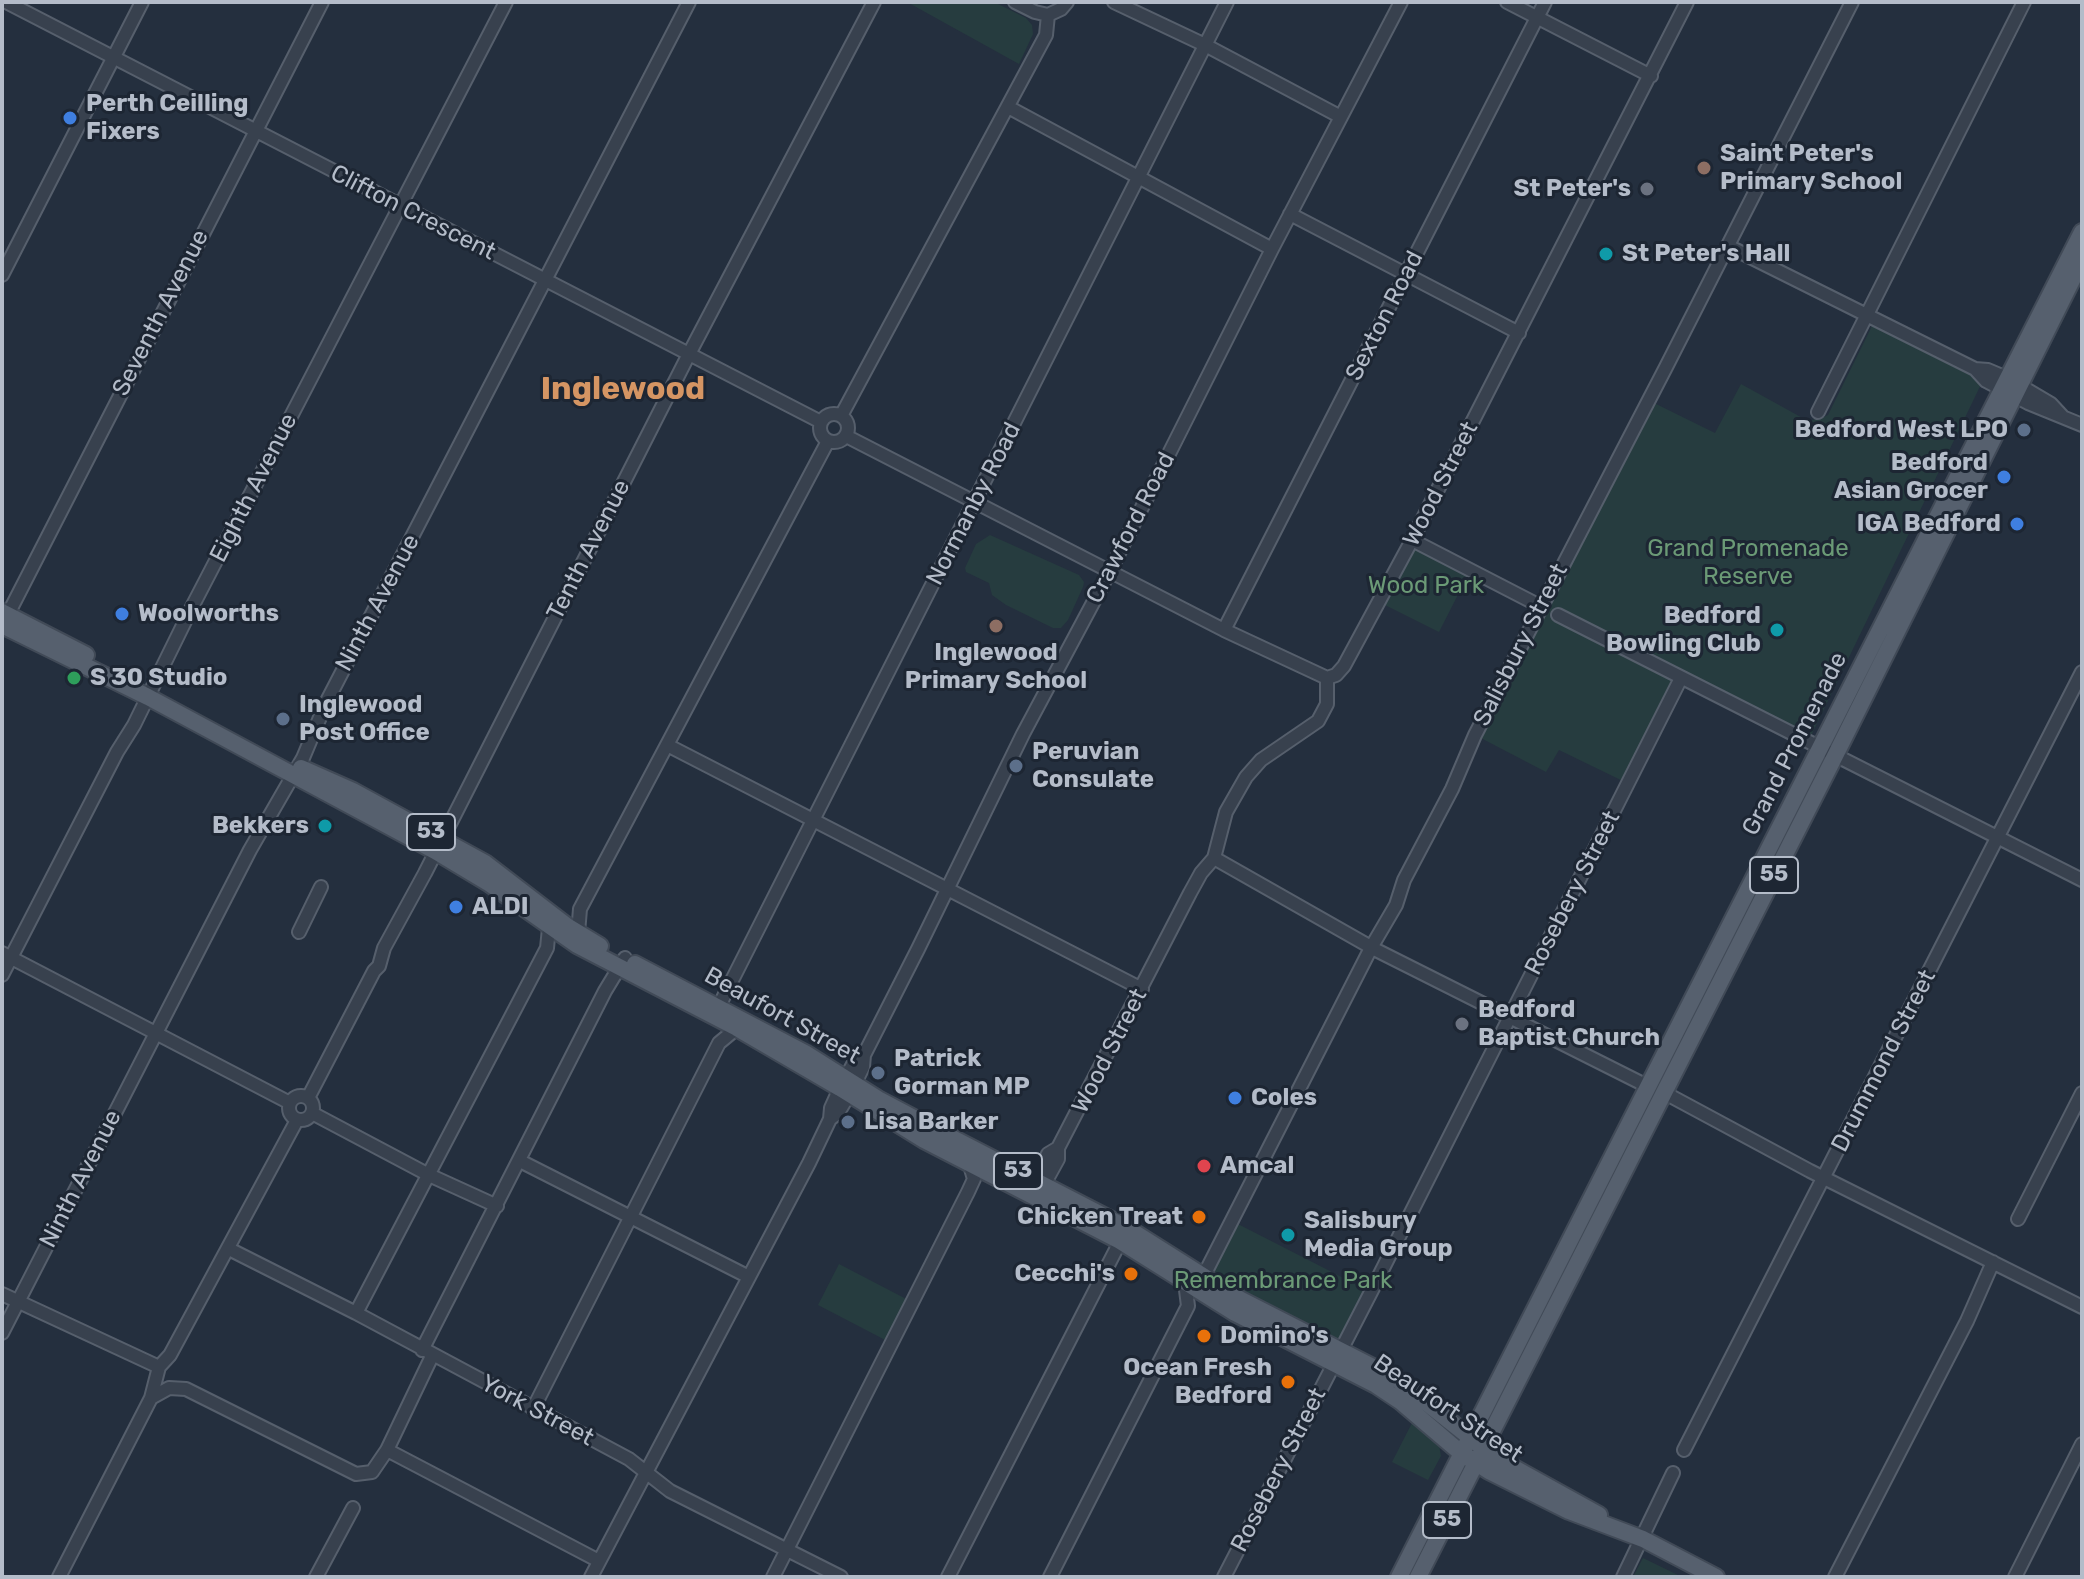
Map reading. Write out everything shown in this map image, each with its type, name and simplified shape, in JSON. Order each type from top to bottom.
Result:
[{"type":"main road","name":"Grand Promenade","points":[[1399,1577],[1465,1445],[1655,1089],[1827,752],[1950,526],[2082,232]]},
{"type":"main road","name":"Grand Promenade","points":[[1827,752],[1916,556],[2082,260]]},
{"type":"main road","points":[[1916,556],[1940,529],[1950,526]]},
{"type":"main road","name":"Beaufort Street","points":[[3,620],[439,844],[490,884],[572,935],[848,1086],[971,1171],[1036,1189]]},
{"type":"main road","name":"Beaufort Street","points":[[572,935],[603,959],[622,964]]},
{"type":"main road","name":"Beaufort Street","points":[[719,1013],[737,1028],[929,1126],[1036,1189],[1124,1235],[1195,1283],[1212,1300],[1338,1357],[1398,1380],[1417,1395],[1465,1445]]},
{"type":"main road","name":"Grand Promenade","points":[[1418,1577],[1481,1456],[1655,1089]]},
{"type":"main road","name":"Beaufort Street","points":[[1195,1283],[1241,1300],[1338,1357],[1481,1456],[1569,1511],[1613,1525],[1716,1577]]},
{"type":"main road","points":[[1417,1395],[1459,1417],[1474,1417],[1484,1410]]},
{"type":"main road","name":"Beaufort Street","points":[[1481,1456],[1496,1458],[1584,1505],[1613,1525]]},
{"type":"main road","points":[[1466,1482],[1486,1479],[1554,1510],[1569,1511]]},
{"type":"street","name":"Clifton Crescent","points":[[6,2],[821,422]]},
{"type":"street","points":[[2,275],[142,2]]},
{"type":"street","name":"Seventh Avenue","points":[[3,620],[322,2]]},
{"type":"street","name":"Eighth Avenue","points":[[2,975],[6,956],[150,693],[506,2]]},
{"type":"street","name":"Ninth Avenue","points":[[2,1333],[250,850],[295,771],[332,691],[689,2]]},
{"type":"street","name":"Tenth Avenue","points":[[308,1098],[379,966],[384,948],[689,354],[874,2]]},
{"type":"street","points":[[1015,2],[1048,15],[1067,2]]},
{"type":"street","points":[[1114,2],[1205,45],[1341,117]]},
{"type":"street","name":"Normanby Road","points":[[719,1013],[1227,2]]},
{"type":"street","name":"Crawford Road","points":[[591,1577],[830,1119],[831,1108],[848,1086],[855,1061],[864,1055],[949,890],[1023,734],[1110,571],[1401,2]]},
{"type":"street","points":[[1507,2],[1651,76]]},
{"type":"street","name":"Sexton Road","points":[[1224,630],[1545,2]]},
{"type":"street","name":"Wood Street","points":[[1036,1189],[1048,1154],[1058,1148],[1201,873],[1214,858],[1226,812],[1246,777],[1261,760],[1318,721],[1327,704],[1327,678],[1336,675],[1344,666],[1412,540],[1687,2]]},
{"type":"street","name":"Salisbury Street","points":[[1195,1283],[1396,905],[1404,880],[1431,833],[1475,735],[1540,606],[1852,2]]},
{"type":"street","points":[[1818,412],[2024,2]]},
{"type":"street","points":[[841,416],[1046,35],[1048,15]]},
{"type":"street","points":[[1008,107],[1272,249]]},
{"type":"street","points":[[1290,214],[1519,333]]},
{"type":"street","points":[[1728,246],[1975,369],[1986,381],[2011,388],[2049,414],[2082,425]]},
{"type":"street","points":[[830,415],[841,416],[848,425],[846,436],[838,442],[828,441],[822,435],[821,422],[830,415]]},
{"type":"street","points":[[846,436],[1224,630],[1327,678]]},
{"type":"street","points":[[547,948],[572,935],[580,909],[828,441]]},
{"type":"street","points":[[1412,540],[1540,606]]},
{"type":"street","points":[[1558,615],[2082,880]]},
{"type":"street","name":"Drummond Street","points":[[1684,1450],[2082,672]]},
{"type":"street","name":"Rosebery Street","points":[[1224,1577],[1681,678]]},
{"type":"street","points":[[669,746],[1142,989]]},
{"type":"street","points":[[1214,858],[1510,1019],[1655,1089],[1824,1178],[2082,1307]]},
{"type":"street","points":[[299,932],[321,887]]},
{"type":"street","points":[[356,1313],[547,948],[554,924],[580,909]]},
{"type":"street","points":[[6,956],[290,1103]]},
{"type":"street","points":[[603,959],[608,977],[605,991]]},
{"type":"street","points":[[151,1398],[169,1388],[186,1389],[356,1474],[372,1472],[387,1450],[427,1353],[497,1206],[605,991],[622,964]]},
{"type":"street","points":[[719,1013],[719,1043]]},
{"type":"street","points":[[533,1409],[719,1043],[737,1028]]},
{"type":"street","points":[[2018,1219],[2082,1093]]},
{"type":"street","points":[[290,1103],[299,1096],[308,1098],[313,1106],[312,1113],[306,1119],[297,1120]]},
{"type":"street","points":[[290,1103],[290,1113],[297,1120]]},
{"type":"street","points":[[312,1113],[429,1175],[497,1206]]},
{"type":"street","points":[[138,1420],[155,1366],[170,1355],[297,1120]]},
{"type":"street","points":[[520,1161],[749,1277]]},
{"type":"street","points":[[773,1577],[971,1171]]},
{"type":"street","points":[[948,1577],[1124,1235]]},
{"type":"street","name":"York Street","points":[[229,1249],[629,1459],[670,1491],[841,1577]]},
{"type":"street","points":[[1835,1577],[1967,1321],[1993,1262]]},
{"type":"street","points":[[1050,1577],[1188,1306],[1195,1283]]},
{"type":"street","points":[[2,1294],[155,1366]]},
{"type":"street","points":[[1188,1306],[1200,1300],[1212,1300]]},
{"type":"street","points":[[59,1577],[151,1398],[155,1366]]},
{"type":"street","points":[[2015,1577],[2082,1444]]},
{"type":"street","points":[[387,1450],[599,1561]]},
{"type":"street","points":[[1623,1577],[1673,1473]]},
{"type":"street","points":[[316,1577],[353,1508]]},
{"type":"green space","points":[[907,2],[994,2],[1026,18],[1032,25],[1033,34],[1019,64]]},
{"type":"green space","name":"Grand Promenade Reserve","points":[[1874,322],[1988,370],[1808,742],[1681,678],[1629,784],[1559,750],[1546,772],[1475,735],[1648,400],[1715,433],[1741,384],[1808,421],[1824,417],[1828,415]]},
{"type":"green space","points":[[990,535],[1079,575],[1084,582],[1083,587],[1061,628],[1053,628],[1006,605],[992,595],[989,583],[966,572],[976,544]]},
{"type":"green space","name":"Wood Park","points":[[1412,540],[1470,571],[1439,632],[1381,603]]},
{"type":"green space","name":"Remembrance Park","points":[[1232,1221],[1371,1292],[1345,1343],[1270,1308],[1208,1269]]},
{"type":"green space","points":[[839,1264],[912,1302],[891,1343],[818,1305]]},
{"type":"green space","points":[[1413,1421],[1439,1445],[1441,1456],[1428,1480],[1392,1462]]},
{"type":"green space","points":[[1643,1558],[1682,1577],[1633,1577]]},
{"type":"place","name":"Perth Ceilling Fixers","points":[[70,118]]},
{"type":"place","name":"Saint Peter's Primary School","points":[[1704,168]]},
{"type":"place","name":"St Peter's","points":[[1647,189]]},
{"type":"place","name":"St Peter's Hall","points":[[1606,254]]},
{"type":"place","name":"Bedford West LPO","points":[[2024,430]]},
{"type":"place","name":"Bedford Asian Grocer","points":[[2004,477]]},
{"type":"place","name":"IGA Bedford","points":[[2017,524]]},
{"type":"place","name":"Woolworths","points":[[122,614]]},
{"type":"place","name":"Inglewood Primary School","points":[[996,626]]},
{"type":"place","name":"Bedford Bowling Club","points":[[1777,630]]},
{"type":"place","name":"S 30 Studio","points":[[74,678]]},
{"type":"place","name":"Inglewood Post Office","points":[[283,719]]},
{"type":"place","name":"Peruvian Consulate","points":[[1016,766]]},
{"type":"place","name":"Bekkers","points":[[325,826]]},
{"type":"place","name":"ALDI","points":[[456,907]]},
{"type":"place","name":"Bedford Baptist Church","points":[[1462,1024]]},
{"type":"place","name":"Patrick Gorman MP","points":[[878,1073]]},
{"type":"place","name":"Coles","points":[[1235,1098]]},
{"type":"place","name":"Lisa Barker","points":[[848,1122]]},
{"type":"place","name":"Amcal","points":[[1204,1166]]},
{"type":"place","name":"Chicken Treat","points":[[1199,1217]]},
{"type":"place","name":"Salisbury Media Group","points":[[1288,1235]]},
{"type":"place","name":"Cecchi's","points":[[1131,1274]]},
{"type":"place","name":"Domino's","points":[[1204,1336]]},
{"type":"place","name":"Ocean Fresh Bedford","points":[[1288,1382]]},
{"type":"district","name":"Inglewood","points":[[623,390]]}]
